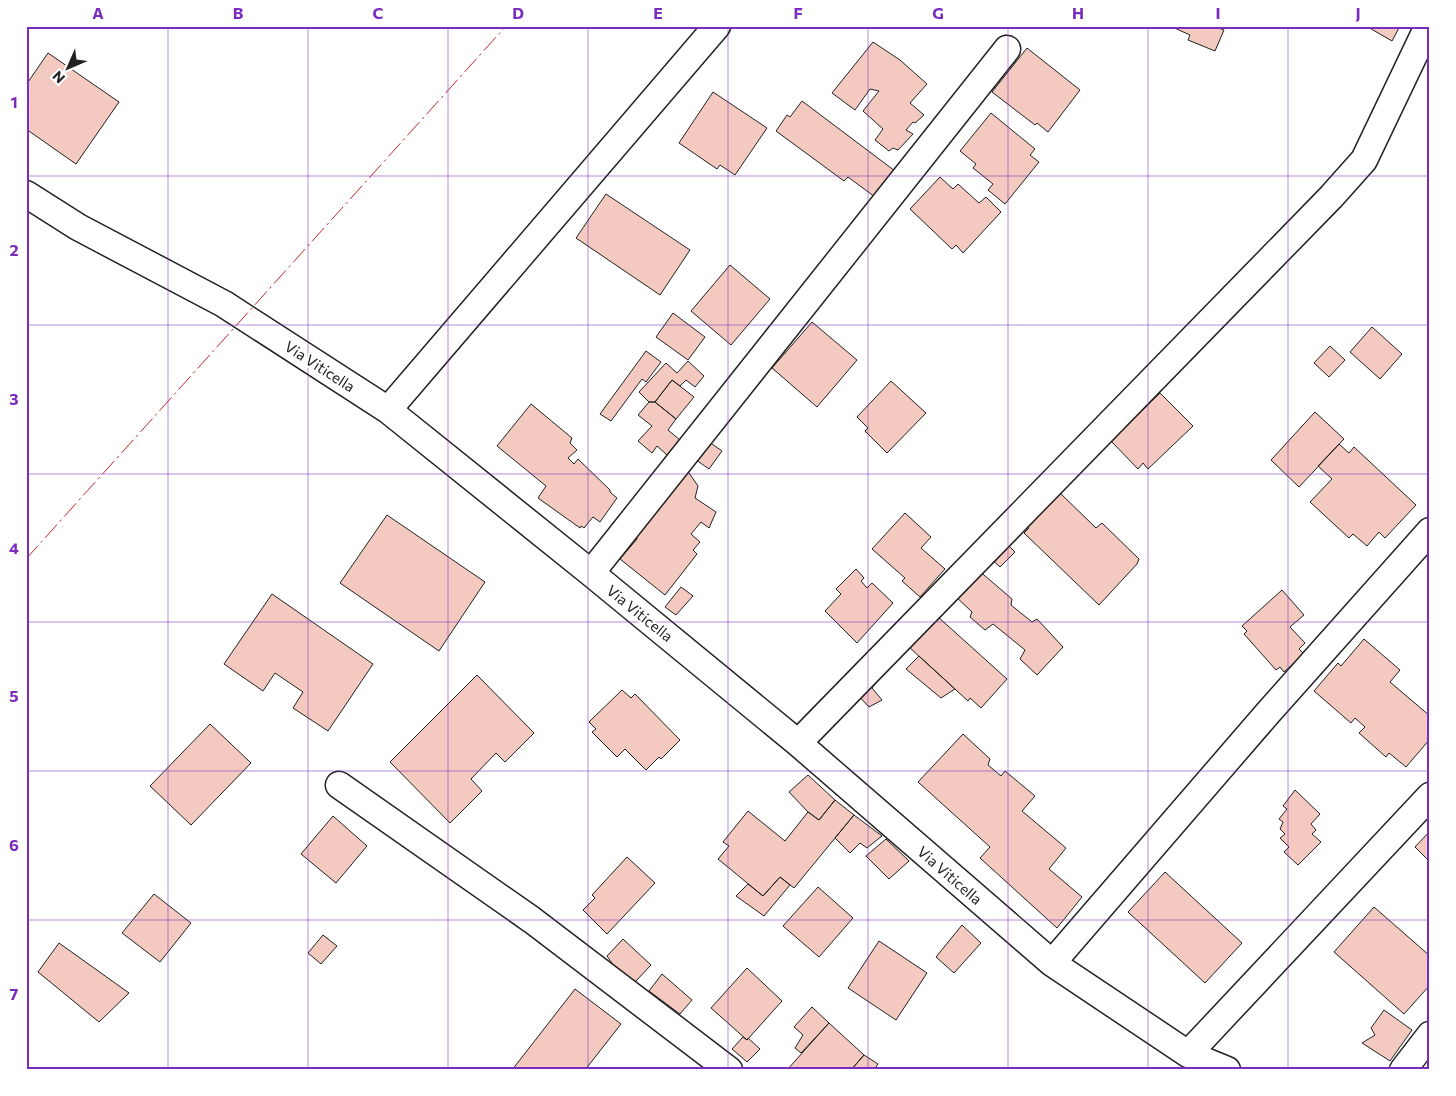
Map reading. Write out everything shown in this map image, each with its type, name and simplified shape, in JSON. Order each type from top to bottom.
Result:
[{"type":"street","points":[[388,410],[717,26]]},
{"type":"street","points":[[798,743],[1331,197],[1364,160],[1428,26]]},
{"type":"street","points":[[591,573],[1006,49]]},
{"type":"street","name":"Via Viticella","points":[[26,194],[78,227],[224,304],[388,410],[798,743],[1052,963],[1188,1054],[1227,1070]]},
{"type":"street","points":[[1052,963],[1267,714],[1430,531]]},
{"type":"street","points":[[339,785],[532,920],[729,1070]]},
{"type":"street","points":[[1188,1054],[1430,796]]},
{"type":"street","points":[[1404,1070],[1430,1035]]},
{"type":"building","points":[[1170,26],[1214,26],[1224,30],[1215,51],[1188,40],[1190,35]]},
{"type":"building","points":[[1366,26],[1400,26],[1392,41]]},
{"type":"building","points":[[873,42],[900,60],[927,84],[910,103],[924,115],[915,123],[913,122],[906,130],[913,134],[898,150],[893,148],[889,151],[875,140],[883,129],[863,111],[879,91],[870,89],[855,110],[832,93]]},
{"type":"building","points":[[1027,48],[1080,90],[1048,132],[1037,123],[1035,125],[992,92]]},
{"type":"building","points":[[48,53],[119,102],[76,164],[26,129],[26,85]]},
{"type":"building","points":[[713,92],[767,128],[735,175],[720,165],[717,169],[679,143]]},
{"type":"building","points":[[802,101],[899,174],[879,200],[848,177],[844,181],[776,131],[787,115],[790,117]]},
{"type":"building","points":[[991,113],[1035,149],[1030,155],[1039,162],[1005,204],[988,190],[993,184],[973,168],[976,164],[960,151]]},
{"type":"building","points":[[940,177],[953,189],[958,184],[979,203],[986,197],[1001,212],[963,253],[956,245],[952,249],[910,209]]},
{"type":"building","points":[[606,194],[690,250],[660,295],[576,238]]},
{"type":"building","points":[[730,265],[770,299],[731,345],[691,311]]},
{"type":"building","points":[[673,313],[705,337],[688,360],[656,337]]},
{"type":"building","points":[[812,322],[857,360],[817,407],[772,368]]},
{"type":"building","points":[[1372,327],[1402,354],[1380,379],[1350,352]]},
{"type":"building","points":[[1330,346],[1345,360],[1329,377],[1314,363]]},
{"type":"building","points":[[646,351],[661,362],[646,382],[642,379],[611,421],[600,414]]},
{"type":"building","points":[[688,361],[704,376],[695,387],[686,380],[680,386],[672,380],[655,402],[649,402],[639,392],[666,363],[677,373]]},
{"type":"building","points":[[672,380],[694,397],[676,419],[655,402]]},
{"type":"building","points":[[891,381],[926,413],[887,453],[865,431],[868,428],[857,417]]},
{"type":"building","points":[[1160,393],[1193,426],[1148,469],[1143,463],[1138,469],[1111,441]]},
{"type":"building","points":[[649,402],[655,402],[676,419],[668,430],[680,440],[667,455],[657,446],[652,453],[638,441],[652,426],[638,415]]},
{"type":"building","points":[[531,404],[572,438],[570,443],[577,450],[568,458],[574,464],[578,459],[617,498],[600,522],[593,517],[584,528],[581,526],[580,528],[538,498],[546,486],[497,446]]},
{"type":"building","points":[[1315,412],[1344,439],[1299,487],[1271,460]]},
{"type":"building","points":[[705,439],[722,451],[709,469],[692,457]]},
{"type":"building","points":[[1339,444],[1349,453],[1354,447],[1416,505],[1385,538],[1379,532],[1367,546],[1353,534],[1349,538],[1310,502],[1332,479],[1318,466]]},
{"type":"building","points":[[687,470],[698,486],[695,498],[716,512],[709,528],[701,522],[691,534],[700,542],[693,550],[697,554],[665,595],[620,559],[637,539],[636,535]]},
{"type":"building","points":[[1058,491],[1096,528],[1102,523],[1139,559],[1137,564],[1099,605],[1024,533],[1029,528],[1021,520]]},
{"type":"building","points":[[905,513],[931,537],[921,548],[945,569],[920,597],[902,581],[905,578],[872,549]]},
{"type":"building","points":[[387,515],[485,582],[439,651],[340,583]]},
{"type":"building","points":[[1003,540],[1015,552],[1000,567],[988,556]]},
{"type":"building","points":[[856,569],[864,578],[861,581],[867,588],[872,583],[893,603],[857,643],[825,611],[841,594],[836,589]]},
{"type":"building","points":[[977,569],[1012,599],[1011,605],[1032,622],[1037,619],[1063,647],[1037,675],[1020,659],[1025,650],[993,624],[985,630],[970,617],[972,612],[953,594]]},
{"type":"building","points":[[681,587],[693,596],[676,615],[665,607]]},
{"type":"building","points":[[1282,590],[1304,615],[1290,627],[1305,643],[1299,649],[1304,654],[1284,672],[1280,667],[1276,670],[1244,634],[1247,631],[1242,626]]},
{"type":"building","points":[[272,594],[373,664],[328,731],[293,708],[303,692],[275,673],[263,691],[224,664]]},
{"type":"building","points":[[937,616],[1007,679],[981,708],[970,698],[968,701],[909,647]]},
{"type":"building","points":[[1364,639],[1400,670],[1390,682],[1430,716],[1430,739],[1406,767],[1389,753],[1386,757],[1359,733],[1365,727],[1355,718],[1351,723],[1314,691],[1338,663],[1341,666]]},
{"type":"building","points":[[919,656],[955,689],[941,698],[906,669]]},
{"type":"building","points":[[477,675],[534,733],[505,762],[496,753],[471,779],[482,791],[450,823],[390,762]]},
{"type":"building","points":[[881,676],[872,688],[882,700],[869,707],[853,690]]},
{"type":"building","points":[[622,690],[631,698],[635,694],[680,740],[661,759],[659,757],[646,770],[625,749],[617,757],[592,732],[596,729],[589,722]]},
{"type":"building","points":[[210,724],[251,763],[191,825],[150,786]]},
{"type":"building","points":[[963,734],[990,759],[988,765],[1001,776],[1005,771],[1035,796],[1022,811],[1066,848],[1049,869],[1082,897],[1057,928],[980,858],[990,847],[918,782]]},
{"type":"building","points":[[808,775],[835,800],[819,820],[808,812],[789,792]]},
{"type":"building","points":[[1295,790],[1320,814],[1311,824],[1316,830],[1312,834],[1321,842],[1298,865],[1284,852],[1289,847],[1280,838],[1285,834],[1280,829],[1283,822],[1279,819],[1287,809],[1283,806]]},
{"type":"building","points":[[835,800],[854,815],[794,888],[780,877],[763,896],[718,859],[729,846],[723,842],[748,811],[785,841],[808,812],[819,820]]},
{"type":"building","points":[[854,815],[882,836],[867,848],[860,843],[850,853],[835,838]]},
{"type":"building","points":[[333,816],[367,846],[336,883],[301,854]]},
{"type":"building","points":[[1430,831],[1430,862],[1415,847]]},
{"type":"building","points":[[886,839],[909,861],[889,879],[866,856]]},
{"type":"building","points":[[627,857],[655,883],[607,934],[583,910],[595,898],[592,895]]},
{"type":"building","points":[[1165,872],[1242,943],[1205,983],[1128,912]]},
{"type":"building","points":[[780,877],[790,885],[764,916],[736,896],[748,884],[763,896]]},
{"type":"building","points":[[818,887],[853,918],[819,957],[783,926]]},
{"type":"building","points":[[154,894],[191,923],[160,962],[122,933]]},
{"type":"building","points":[[1374,907],[1430,956],[1430,985],[1404,1014],[1334,952]]},
{"type":"building","points":[[962,925],[981,943],[954,973],[936,957]]},
{"type":"building","points":[[323,935],[337,946],[321,964],[308,953]]},
{"type":"building","points":[[623,939],[651,965],[635,982],[616,969],[607,956]]},
{"type":"building","points":[[879,941],[927,973],[896,1020],[848,988]]},
{"type":"building","points":[[59,943],[129,993],[99,1022],[38,972]]},
{"type":"building","points":[[747,968],[782,1001],[747,1040],[711,1008]]},
{"type":"building","points":[[662,974],[692,1000],[680,1014],[649,991]]},
{"type":"building","points":[[575,989],[621,1024],[585,1070],[512,1070]]},
{"type":"building","points":[[812,1007],[829,1023],[801,1053],[795,1048],[803,1035],[794,1027]]},
{"type":"building","points":[[1384,1010],[1412,1030],[1390,1061],[1362,1043],[1375,1035],[1371,1028]]},
{"type":"building","points":[[829,1023],[864,1055],[851,1070],[787,1070]]},
{"type":"building","points":[[743,1037],[747,1040],[748,1038],[760,1049],[747,1062],[732,1049]]},
{"type":"building","points":[[864,1055],[878,1064],[874,1070],[851,1070]]},
{"type":"power","points":[[26,559],[506,26]]}]
